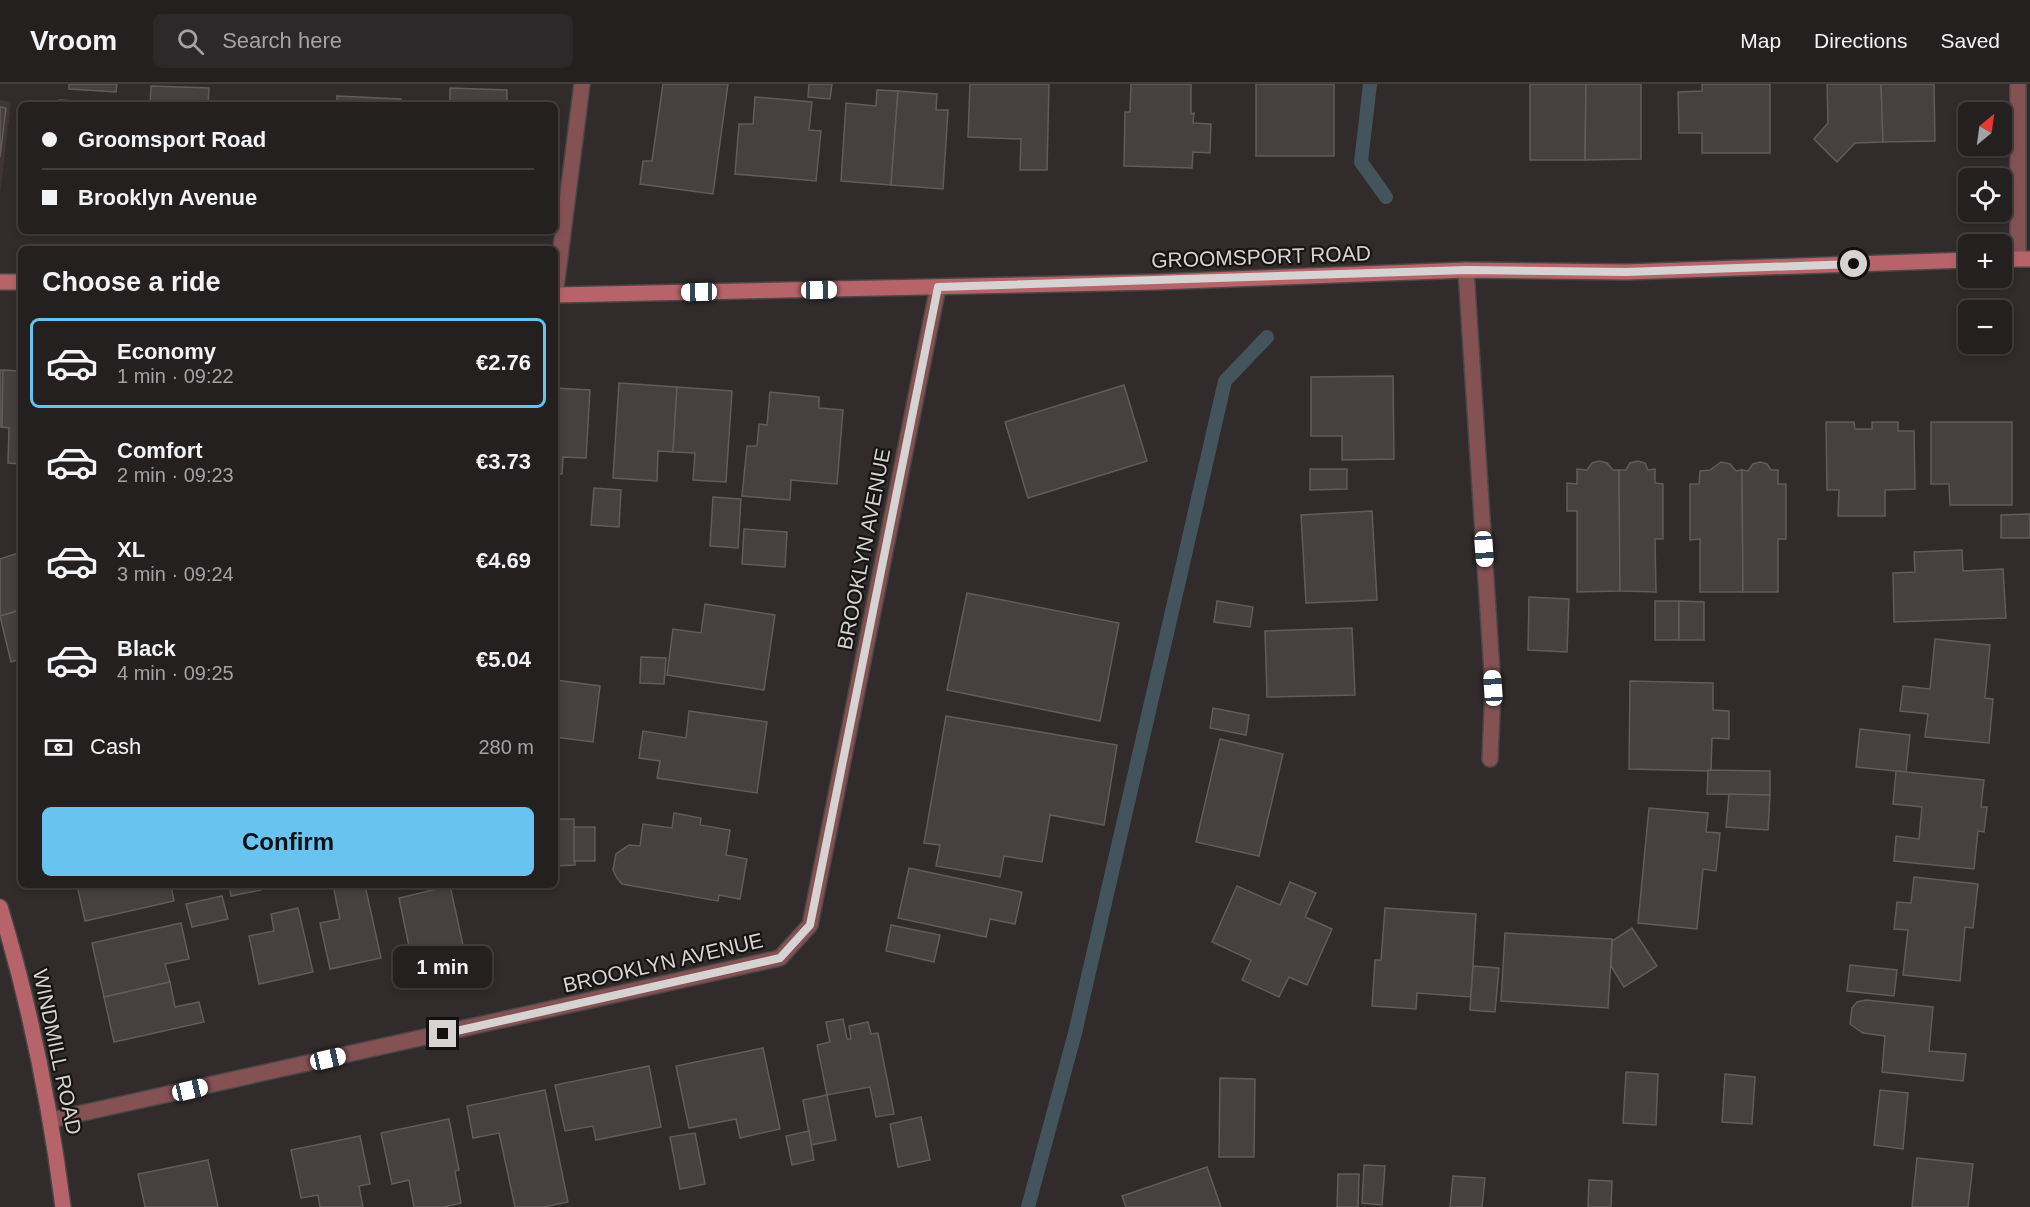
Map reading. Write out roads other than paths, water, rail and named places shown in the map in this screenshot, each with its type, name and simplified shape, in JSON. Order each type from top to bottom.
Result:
[{"type":"main road","name":"GROOMSPORT ROAD","points":[[558,296],[938,287],[1466,270],[1626,272],[1958,260]]},
{"type":"main road","points":[[0,282],[18,282]]},
{"type":"main road","name":"WINDMILL ROAD","points":[[0,907],[18,967],[51,1120],[63,1207]]},
{"type":"street","points":[[558,272],[582,84]]},
{"type":"street","points":[[2018,84],[2024,259]]},
{"type":"street","points":[[1466,270],[1493,688],[1490,759]]},
{"type":"street","name":"BROOKLYN AVENUE","points":[[51,1120],[780,958],[810,925],[938,287]]},
{"type":"waterway","points":[[1370,84],[1361,162],[1386,197]]},
{"type":"waterway","points":[[1028,1207],[1075,1033],[1225,381],[1267,337]]}]
